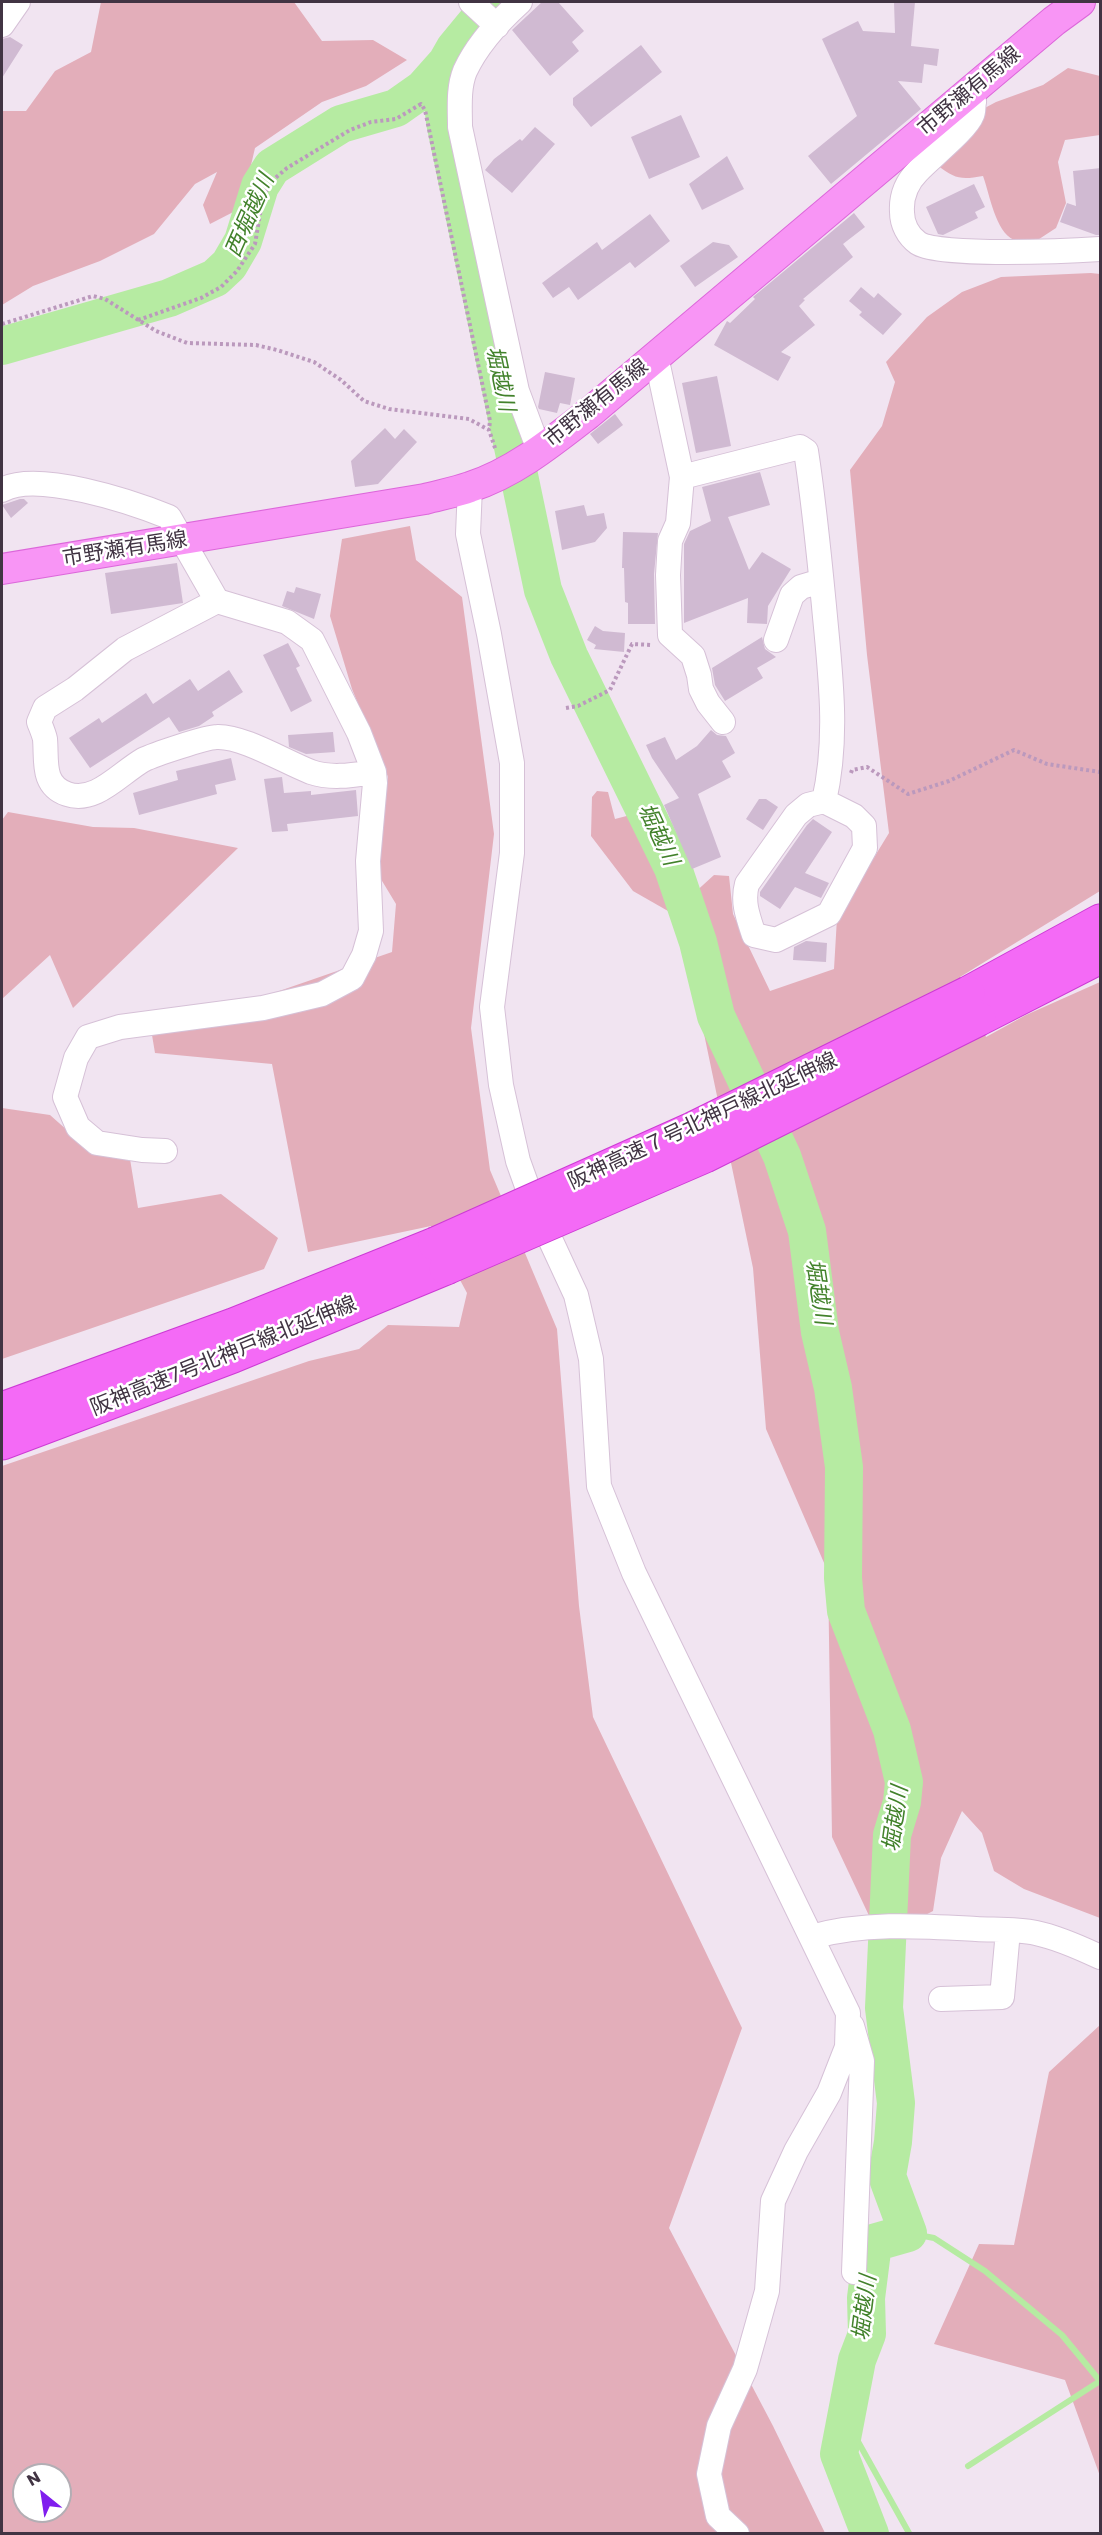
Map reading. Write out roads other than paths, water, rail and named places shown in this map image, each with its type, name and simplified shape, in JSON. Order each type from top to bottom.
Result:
[{"type":"highway","points":[[973,1006],[1101,921]]},
{"type":"highway","points":[[973,1006],[1101,957]]},
{"type":"highway","name":"阪神高速７号北神戸線北延伸線","points":[[441,1256],[692,1129],[973,1006]]},
{"type":"highway","name":"阪神高速7号北神戸線北延伸線","points":[[2,1409],[233,1325],[441,1256]]},
{"type":"highway","name":"阪神高速7号北神戸線北延伸線","points":[[2,1443],[233,1356],[441,1256]]},
{"type":"main road","name":"市野瀬有馬線","points":[[2,569],[425,499],[470,487],[518,463],[588,414],[1075,3]]},
{"type":"street","points":[[2,25],[18,2]]},
{"type":"street","points":[[471,2],[494,24]]},
{"type":"street","points":[[518,463],[517,391],[460,127],[460,96],[465,72],[494,24],[520,2]]},
{"type":"street","points":[[966,96],[974,102],[972,117],[917,171],[906,186],[901,202],[902,217],[908,232],[920,244],[941,249],[985,251],[1101,249]]},
{"type":"street","points":[[656,356],[682,477],[678,524],[670,541],[668,575],[670,635],[682,643],[693,656],[704,696],[723,722]]},
{"type":"street","points":[[682,477],[800,447],[806,452],[821,581],[833,721],[833,742],[824,801]]},
{"type":"street","points":[[2,490],[12,484],[46,483],[119,499],[169,517],[217,601],[287,622],[312,640],[360,733],[374,772],[368,861],[371,931],[364,955],[352,978],[322,994],[263,1008],[120,1027],[88,1037],[76,1058],[65,1097],[78,1127],[96,1143],[165,1151]]},
{"type":"street","points":[[470,487],[468,534],[512,763],[512,853],[492,1007],[501,1085],[516,1150],[532,1200],[576,1295],[591,1359],[599,1486],[634,1573],[848,2013],[862,2061],[854,2272]]},
{"type":"street","points":[[776,640],[792,595],[801,587],[821,581]]},
{"type":"street","points":[[217,601],[125,649],[75,689],[45,708],[39,722],[45,738],[44,760],[49,780],[64,793],[82,797],[98,791],[144,759],[215,736],[233,739],[313,772],[339,777],[374,772]]},
{"type":"street","points":[[824,801],[854,816],[864,826],[865,848],[846,886],[829,914],[776,940],[754,935],[747,915],[744,895],[747,884],[796,816],[808,805],[824,801]]},
{"type":"street","points":[[811,1937],[838,1929],[864,1926],[933,1926],[1008,1931],[1036,1933],[1101,1957]]},
{"type":"street","points":[[941,1999],[1002,1997],[1008,1931]]},
{"type":"street","points":[[737,2534],[718,2516],[709,2474],[719,2426],[745,2369],[767,2291],[773,2201],[796,2151],[828,2093],[847,2047],[848,2013]]},
{"type":"waterway","name":"西堀越川","points":[[2,346],[169,298],[215,278],[229,265],[243,241],[260,186],[272,167],[341,124],[396,108],[423,89],[493,2]]},
{"type":"waterway","name":"堀越川","points":[[447,62],[441,84],[445,122],[543,590],[569,656],[673,868],[698,942],[716,1016],[782,1156],[807,1231],[820,1332],[833,1388],[844,1467],[843,1578],[846,1611],[892,1730],[904,1782],[902,1802],[892,1835],[884,2008],[896,2103],[887,2176],[908,2233],[873,2243],[866,2298],[867,2334],[857,2360],[839,2454],[870,2534]]},
{"type":"waterway","points":[[908,2233],[934,2238],[985,2271],[1062,2335],[1100,2381],[968,2466]]},
{"type":"waterway","points":[[846,2420],[909,2533]]}]
